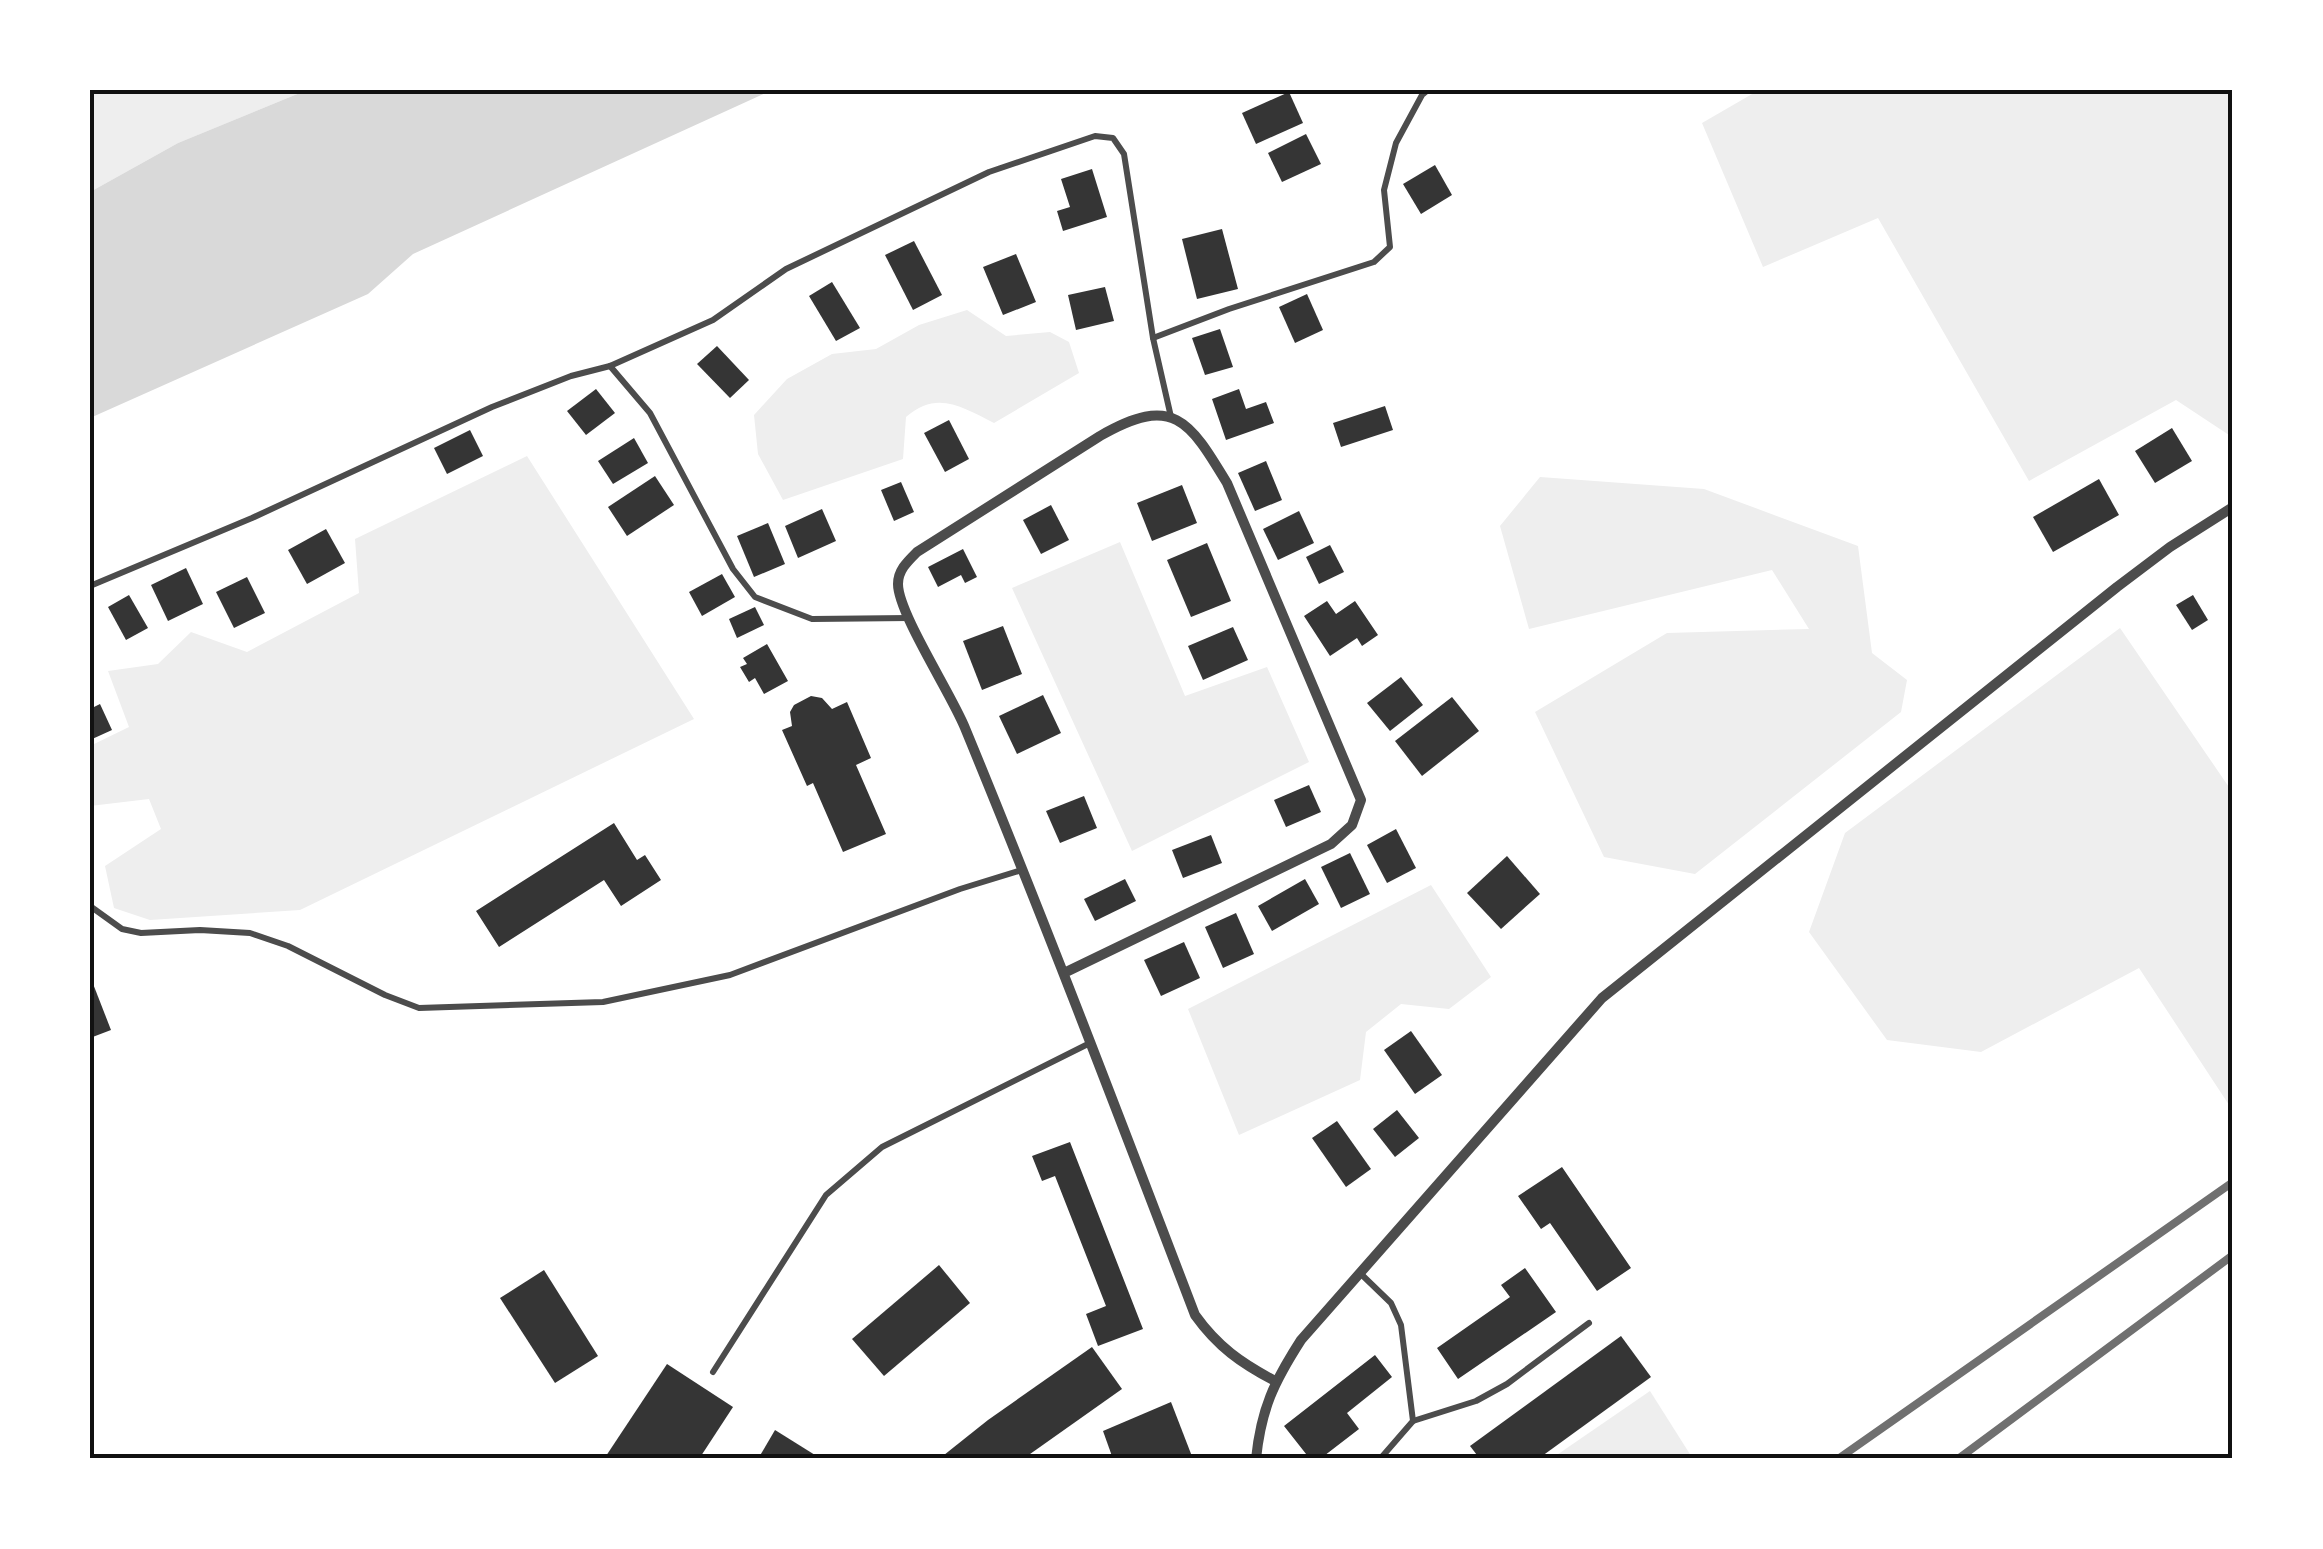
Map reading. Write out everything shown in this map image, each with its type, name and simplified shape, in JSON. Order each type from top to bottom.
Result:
[{"type":"street","points":[[1064,973],[1331,844],[1352,826],[1360,800],[1227,484],[1200,438],[1188,426],[1151,414],[1130,418],[917,552],[902,567],[898,585],[909,618],[958,709],[1024,870],[1196,1315],[1233,1359],[1274,1381]]},
{"type":"street","points":[[1256,1459],[1260,1422],[1274,1381],[1301,1340],[1602,998],[2117,587],[2233,507]]},
{"type":"lane","points":[[1153,338],[1248,302],[1374,262],[1390,247],[1384,190],[1396,143],[1428,90]]},
{"type":"lane","points":[[90,586],[252,518],[492,407],[571,376],[610,366],[713,320],[786,269],[989,172],[1095,136],[1112,138],[1124,154],[1153,338],[1171,418]]},
{"type":"lane","points":[[610,366],[650,413],[733,569],[756,597],[812,619],[909,618]]},
{"type":"lane","points":[[90,906],[122,929],[141,933],[200,930],[250,934],[288,946],[419,1008],[602,1002],[730,975],[960,889],[1024,870]]},
{"type":"lane","points":[[714,1372],[826,1195],[882,1147],[1090,1043]]},
{"type":"lane","points":[[1360,1273],[1391,1303],[1401,1325],[1414,1421]]},
{"type":"lane","points":[[1380,1459],[1414,1421],[1476,1401],[1507,1384],[1589,1323]]},
{"type":"shaded area","points":[[90,90],[307,90],[178,143],[90,192]]},
{"type":"shaded area","points":[[307,90],[772,90],[413,254],[368,294],[90,418],[90,192],[178,143]]},
{"type":"shaded area","points":[[1759,90],[2233,90],[2233,433],[2229,435],[2176,400],[2029,481],[1878,218],[1763,267],[1702,123]]},
{"type":"shaded area","points":[[967,310],[1006,336],[1050,332],[1069,342],[1079,373],[994,423],[950,404],[928,404],[906,417],[903,459],[783,500],[758,454],[754,415],[787,379],[832,354],[876,349],[919,325]]},
{"type":"shaded area","points":[[527,456],[694,719],[300,910],[150,920],[114,908],[105,866],[161,829],[149,799],[90,806],[90,746],[129,727],[108,671],[158,664],[191,632],[247,652],[359,593],[355,539]]},
{"type":"shaded area","points":[[1540,477],[1704,489],[1858,546],[1872,653],[1907,680],[1901,712],[1695,874],[1604,857],[1535,712],[1667,633],[1809,629],[1772,570],[1529,629],[1500,526]]},
{"type":"shaded area","points":[[1120,542],[1185,696],[1267,667],[1309,762],[1132,851],[1012,588]]},
{"type":"shaded area","points":[[2120,628],[2233,793],[2233,1111],[2139,968],[1981,1052],[1887,1040],[1809,932],[1845,833]]},
{"type":"shaded area","points":[[1431,885],[1491,977],[1449,1009],[1401,1004],[1366,1032],[1360,1080],[1239,1135],[1188,1009]]},
{"type":"shaded area","points":[[1650,1391],[1693,1459],[1551,1459]]},
{"type":"building","points":[[1289,92],[1303,123],[1256,144],[1242,113]]},
{"type":"building","points":[[1306,134],[1321,164],[1282,182],[1268,153]]},
{"type":"building","points":[[1435,165],[1452,195],[1421,214],[1403,184]]},
{"type":"building","points":[[1092,169],[1107,217],[1063,231],[1057,211],[1070,207],[1061,179]]},
{"type":"building","points":[[1222,229],[1238,289],[1197,299],[1182,239]]},
{"type":"building","points":[[914,241],[942,295],[913,310],[885,255]]},
{"type":"building","points":[[1016,254],[1036,302],[1003,315],[983,267]]},
{"type":"building","points":[[832,282],[860,328],[836,341],[809,296]]},
{"type":"building","points":[[1105,287],[1114,321],[1076,330],[1068,295]]},
{"type":"building","points":[[1307,294],[1323,330],[1295,343],[1279,307]]},
{"type":"building","points":[[1220,329],[1233,367],[1205,375],[1192,338]]},
{"type":"building","points":[[717,346],[749,380],[730,398],[697,364]]},
{"type":"building","points":[[596,389],[615,413],[586,435],[567,411]]},
{"type":"building","points":[[1239,389],[1246,409],[1266,402],[1274,423],[1226,440],[1212,399]]},
{"type":"building","points":[[1385,406],[1393,430],[1341,447],[1333,423]]},
{"type":"building","points":[[949,420],[969,459],[945,472],[924,433]]},
{"type":"building","points":[[2172,428],[2192,461],[2155,483],[2135,451]]},
{"type":"building","points":[[470,430],[483,456],[447,474],[434,448]]},
{"type":"building","points":[[634,438],[648,463],[613,484],[598,461]]},
{"type":"building","points":[[1266,461],[1282,500],[1255,511],[1238,473]]},
{"type":"building","points":[[655,476],[674,505],[627,536],[608,507]]},
{"type":"building","points":[[2099,479],[2119,515],[2053,552],[2033,517]]},
{"type":"building","points":[[901,482],[914,512],[894,521],[881,490]]},
{"type":"building","points":[[1182,485],[1197,523],[1152,541],[1137,503]]},
{"type":"building","points":[[1051,505],[1069,540],[1041,554],[1023,520]]},
{"type":"building","points":[[822,509],[836,541],[798,558],[785,526]]},
{"type":"building","points":[[1299,511],[1314,543],[1278,560],[1263,529]]},
{"type":"building","points":[[768,523],[785,564],[754,577],[737,536]]},
{"type":"building","points":[[326,529],[345,563],[307,584],[288,550]]},
{"type":"building","points":[[1207,543],[1231,601],[1191,617],[1167,560]]},
{"type":"building","points":[[1330,545],[1344,572],[1319,584],[1306,557]]},
{"type":"building","points":[[963,549],[977,577],[965,583],[961,575],[938,587],[928,567]]},
{"type":"building","points":[[186,568],[203,604],[168,621],[151,585]]},
{"type":"building","points":[[722,574],[735,597],[702,616],[689,592]]},
{"type":"building","points":[[247,577],[265,613],[234,628],[216,592]]},
{"type":"building","points":[[129,595],[148,628],[126,640],[108,607]]},
{"type":"building","points":[[2193,595],[2208,620],[2192,630],[2176,605]]},
{"type":"building","points":[[1327,601],[1336,614],[1355,601],[1378,635],[1362,646],[1357,638],[1330,656],[1304,616]]},
{"type":"building","points":[[755,607],[764,625],[737,638],[729,619]]},
{"type":"building","points":[[1003,626],[1022,674],[982,690],[963,641]]},
{"type":"building","points":[[1233,627],[1248,660],[1203,680],[1188,646]]},
{"type":"building","points":[[767,644],[788,681],[764,694],[755,678],[749,682],[740,667],[747,664],[743,658]]},
{"type":"building","points":[[1401,677],[1423,705],[1390,731],[1367,703]]},
{"type":"building","points":[[1043,695],[1061,733],[1017,754],[999,716]]},
{"type":"building","points":[[811,696],[822,698],[832,709],[847,702],[871,758],[856,765],[886,834],[843,852],[813,783],[807,786],[782,730],[792,726],[790,712],[794,705]]},
{"type":"building","points":[[1452,697],[1479,731],[1422,776],[1395,741]]},
{"type":"building","points":[[100,704],[112,730],[90,740],[90,709]]},
{"type":"building","points":[[1309,785],[1321,812],[1286,827],[1274,800]]},
{"type":"building","points":[[1084,796],[1097,828],[1060,843],[1046,811]]},
{"type":"building","points":[[614,823],[637,860],[645,855],[661,880],[621,906],[604,880],[499,947],[476,911]]},
{"type":"building","points":[[1396,829],[1416,868],[1387,883],[1367,845]]},
{"type":"building","points":[[1211,835],[1222,863],[1183,878],[1172,850]]},
{"type":"building","points":[[1350,853],[1370,894],[1341,908],[1321,867]]},
{"type":"building","points":[[1507,856],[1540,894],[1501,929],[1467,893]]},
{"type":"building","points":[[1125,879],[1136,901],[1095,921],[1084,899]]},
{"type":"building","points":[[1305,879],[1319,904],[1272,931],[1258,906]]},
{"type":"building","points":[[1236,913],[1254,954],[1223,968],[1205,927]]},
{"type":"building","points":[[1184,942],[1200,978],[1161,996],[1144,960]]},
{"type":"building","points":[[90,976],[111,1030],[90,1038]]},
{"type":"building","points":[[1411,1031],[1442,1075],[1415,1094],[1384,1050]]},
{"type":"building","points":[[1397,1110],[1419,1138],[1395,1157],[1373,1129]]},
{"type":"building","points":[[1337,1121],[1371,1169],[1346,1187],[1312,1138]]},
{"type":"building","points":[[1070,1142],[1143,1329],[1098,1346],[1086,1314],[1106,1306],[1055,1176],[1042,1181],[1032,1156]]},
{"type":"building","points":[[1562,1167],[1631,1268],[1597,1291],[1550,1223],[1541,1229],[1518,1196]]},
{"type":"building","points":[[939,1265],[970,1303],[884,1376],[852,1339]]},
{"type":"building","points":[[1525,1268],[1556,1312],[1458,1379],[1437,1348],[1510,1297],[1501,1285]]},
{"type":"building","points":[[544,1270],[598,1356],[555,1383],[500,1298]]},
{"type":"building","points":[[1621,1336],[1651,1377],[1538,1459],[1480,1459],[1470,1446]]},
{"type":"building","points":[[1092,1347],[1122,1389],[1023,1459],[939,1459],[988,1420]]},
{"type":"building","points":[[1375,1355],[1392,1377],[1347,1413],[1359,1429],[1320,1459],[1310,1459],[1284,1426]]},
{"type":"building","points":[[667,1364],[733,1407],[699,1459],[604,1459]]},
{"type":"building","points":[[1171,1402],[1193,1459],[1113,1459],[1103,1431]]},
{"type":"building","points":[[775,1430],[815,1455],[812,1459],[758,1459]]},
{"type":"railway","points":[[1838,1459],[2233,1182]]},
{"type":"railway","points":[[1958,1459],[2233,1255]]}]
